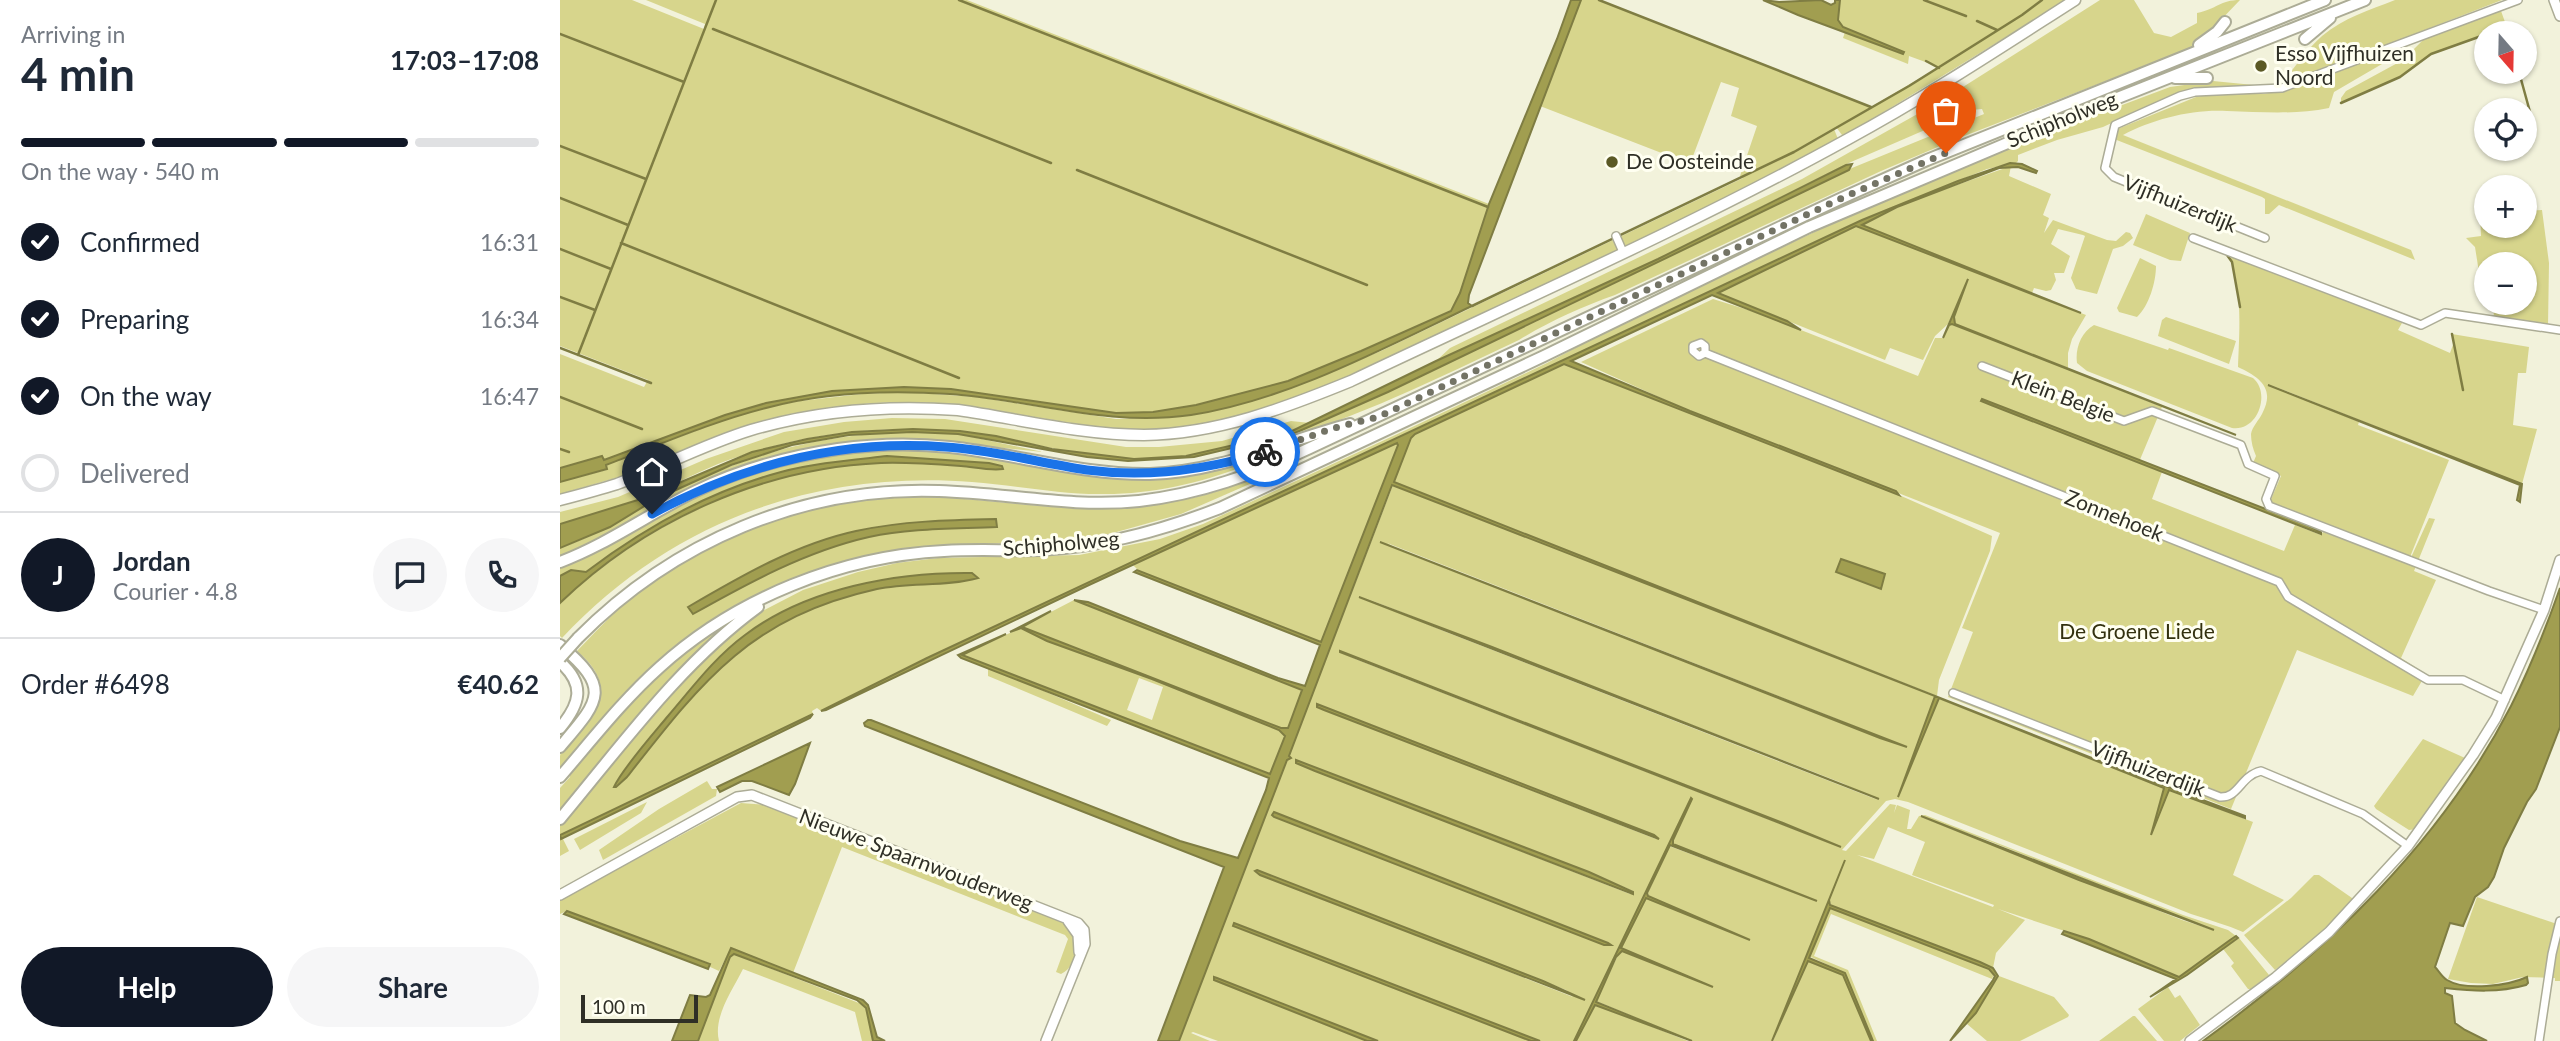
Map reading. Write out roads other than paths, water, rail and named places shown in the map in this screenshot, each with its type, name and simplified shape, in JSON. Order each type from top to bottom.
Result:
[{"type":"highway","name":"Schipholweg","points":[[560,660],[614,603],[673,561],[727,532],[779,512],[832,499],[901,491],[971,493],[1064,502],[1117,502],[1214,487],[1265,469],[1854,192],[2325,0]]},
{"type":"highway","name":"Schipholweg","points":[[560,777],[659,667],[732,614],[780,591],[839,569],[895,556],[944,551],[1040,550],[1084,546],[1116,541],[1182,523],[1544,356],[1809,227],[2006,142],[2365,0]]},
{"type":"highway","points":[[2305,39],[2338,11]]},
{"type":"highway","points":[[2173,61],[2209,40],[2225,22]]},
{"type":"highway","points":[[2169,78],[2207,78]]},
{"type":"highway","points":[[560,562],[587,551],[698,490],[757,467],[806,454],[870,446],[948,447],[1088,470],[1151,474],[1240,460],[1334,428],[1378,417]]},
{"type":"highway","points":[[560,819],[703,652],[737,622],[780,591]]},
{"type":"highway","points":[[560,645],[588,671],[595,690],[590,712],[560,747]]},
{"type":"highway","points":[[560,660],[574,678],[578,690],[576,706],[560,728]]},
{"type":"main road","points":[[560,500],[616,484],[751,430],[811,416],[869,408],[958,410],[1119,434],[1177,432],[1239,422],[1351,381],[1622,249],[1711,210],[1901,110],[2074,0]]},
{"type":"street","name":"Vijfhuizerdijk","points":[[2265,238],[2114,177],[2105,168],[2115,125],[2195,92],[2282,88],[2518,0]]},
{"type":"street","points":[[2554,0],[2560,16]]},
{"type":"street","points":[[1616,236],[1622,249]]},
{"type":"street","name":"Vijfhuizerdijk","points":[[2193,237],[2421,325],[2445,313],[2560,330]]},
{"type":"street","name":"Zonnehoek","points":[[1705,353],[2279,582],[2288,597],[2428,680],[2463,680],[2505,700]]},
{"type":"street","name":"Klein Belgie","points":[[1982,366],[2124,421],[2152,411],[2241,445],[2248,464],[2275,476],[2266,499],[2269,506],[2477,587],[2544,610]]},
{"type":"street","points":[[2190,1041],[2284,971],[2329,932],[2408,846],[2473,755],[2505,700],[2544,610],[2560,560]]},
{"type":"street","name":"Vijfhuizerdijk","points":[[1953,693],[2220,797],[2232,795],[2250,774],[2261,771],[2363,814],[2408,846]]},
{"type":"street","name":"Nieuwe Spaarnwouderweg","points":[[560,895],[727,804],[747,800],[767,802],[1066,919],[1078,935],[1080,954],[1046,1041]]},
{"type":"street","points":[[2539,1041],[2552,954],[2560,921]]},
{"type":"waterway","points":[[578,355],[716,0]]},
{"type":"waterway","points":[[959,0],[1488,207]]},
{"type":"waterway","points":[[1599,0],[1871,107]]},
{"type":"waterway","points":[[1924,0],[1966,16]]},
{"type":"waterway","points":[[1472,306],[1794,152],[1909,86],[2042,0]]},
{"type":"waterway","points":[[1977,21],[1997,30]]},
{"type":"waterway","points":[[713,29],[1051,163]]},
{"type":"waterway","points":[[560,34],[684,82]]},
{"type":"waterway","points":[[2341,103],[2400,77],[2431,54],[2474,39]]},
{"type":"waterway","points":[[1926,61],[1939,68]]},
{"type":"waterway","points":[[2522,84],[2526,98]]},
{"type":"waterway","points":[[560,146],[646,179]]},
{"type":"waterway","points":[[1077,170],[1367,285]]},
{"type":"waterway","points":[[560,198],[628,225]]},
{"type":"waterway","points":[[621,243],[959,378]]},
{"type":"waterway","points":[[560,249],[611,269]]},
{"type":"waterway","points":[[2227,255],[2232,262],[2240,307]]},
{"type":"waterway","points":[[560,297],[595,310]]},
{"type":"waterway","points":[[2452,334],[2463,390]]},
{"type":"waterway","points":[[560,348],[651,383]]},
{"type":"waterway","points":[[560,397],[642,429]]},
{"type":"waterway","points":[[560,449],[569,452]]},
{"type":"place","name":"Esso Vijfhuizen Noord","points":[[2261,66]]},
{"type":"place","name":"De Oosteinde","points":[[1612,162]]},
{"type":"park label","name":"De Groene Liede","points":[[2137,632]]}]
